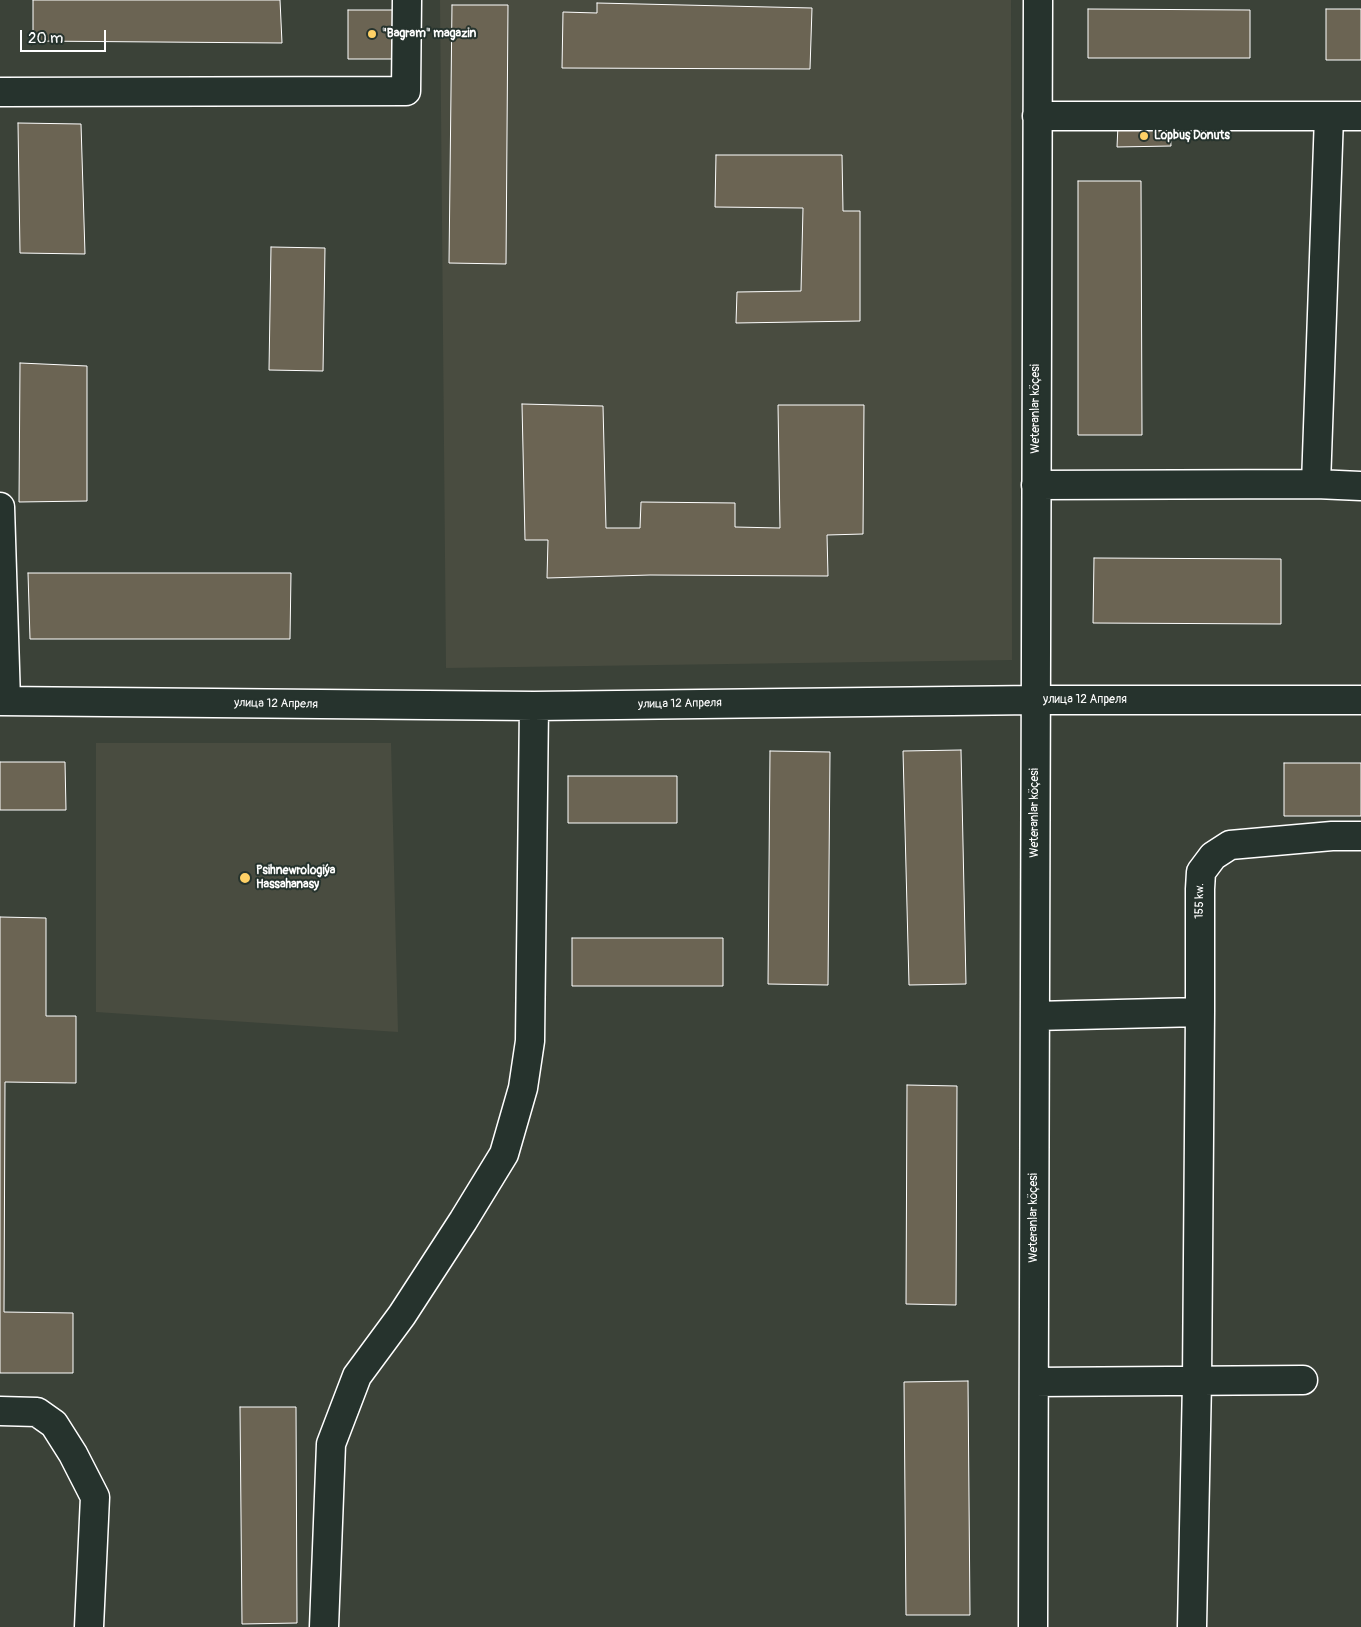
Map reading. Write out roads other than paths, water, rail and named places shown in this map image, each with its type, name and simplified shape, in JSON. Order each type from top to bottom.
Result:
[{"type":"street","points":[[0,92],[406,91],[407,0]]},
{"type":"street","name":"Weteranlar köçesi","points":[[1033,1627],[1038,0]]},
{"type":"street","points":[[1037,116],[1361,116]]},
{"type":"street","points":[[1316,484],[1329,116]]},
{"type":"street","points":[[1036,485],[1316,484],[1361,486]]},
{"type":"street","points":[[0,507],[3,701]]},
{"type":"street","name":"улица 12 Апреля","points":[[3,701],[534,706],[1035,700],[1361,700]]},
{"type":"street","points":[[324,1627],[331,1444],[357,1376],[402,1315],[504,1154],[523,1088],[530,1041],[534,706]]},
{"type":"street","name":"155 kw.","points":[[1192,1627],[1197,1381],[1201,872],[1213,856],[1230,845],[1332,836],[1361,836]]},
{"type":"street","points":[[1035,1016],[1200,1012]]},
{"type":"street","points":[[1034,1382],[1303,1380]]},
{"type":"street","points":[[0,1411],[37,1412],[54,1424],[73,1454],[96,1497],[89,1627]]},
{"type":"place","name":"\"Bagram\" magazin","points":[[372,34]]},
{"type":"place","name":"Lopbuş Donuts","points":[[1144,136]]},
{"type":"place","name":"Psihnewrologiýa Hassahanasy","points":[[245,878]]}]
